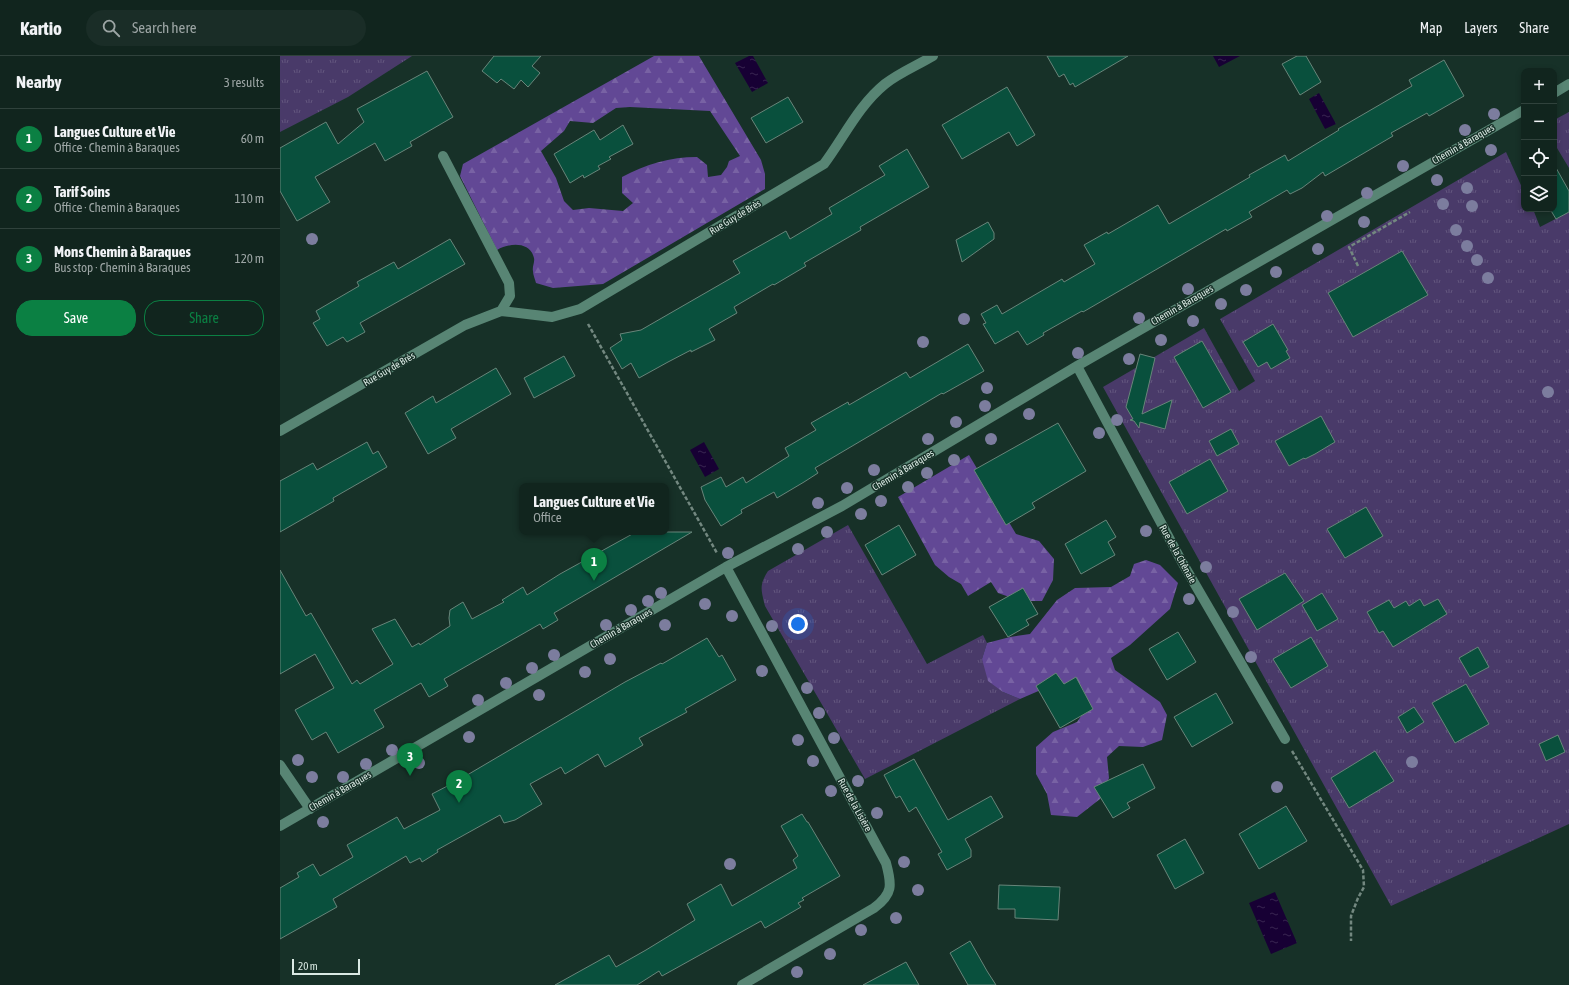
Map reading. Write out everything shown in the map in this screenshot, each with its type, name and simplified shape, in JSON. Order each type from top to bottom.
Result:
[{"type":"street","name":"Rue Guy de Brès","points":[[280,431],[465,325],[501,311],[552,317],[580,309],[824,164],[864,104],[886,83],[933,56]]},
{"type":"street","points":[[1557,90],[1569,84]]},
{"type":"street","name":"Chemin à Baraques","points":[[280,826],[726,567],[842,506],[1077,366],[1521,112]]},
{"type":"street","points":[[443,156],[509,283],[510,296],[501,311]]},
{"type":"street","name":"Rue de la Chênaie","points":[[1077,366],[1182,562],[1285,739]]},
{"type":"street","name":"Rue de la Lisière","points":[[726,567],[886,863],[890,876],[890,889],[884,901],[742,985]]},
{"type":"street","points":[[280,765],[310,809]]},
{"type":"path","points":[[1358,266],[1349,247],[1410,212]]},
{"type":"path","points":[[580,309],[726,567]]},
{"type":"path","points":[[1285,739],[1362,870],[1364,887],[1351,916],[1351,941]]},
{"type":"green space","points":[[280,56],[412,56],[348,97],[280,132]]},
{"type":"green space","points":[[654,56],[699,56],[761,160],[765,174],[765,189],[603,284],[553,288],[536,283],[533,274],[534,258],[532,252],[524,246],[513,245],[497,250],[460,176],[463,164]],"holes":[[[630,107],[710,111],[740,156],[729,161],[727,167],[721,175],[708,177],[707,165],[697,157],[677,158],[658,162],[631,172],[622,177],[622,193],[633,203],[623,211],[589,208],[573,210],[564,201],[556,178],[541,151],[564,131],[570,121],[593,123],[616,108]]]},
{"type":"green space","points":[[1569,112],[1569,168],[1557,148],[1557,118]]},
{"type":"green space","points":[[1506,152],[1521,185],[1521,212],[1534,212],[1540,227],[1569,212],[1569,824],[1391,906],[1103,387],[1204,328],[1239,391],[1255,381],[1220,319]]},
{"type":"green space","points":[[969,455],[1016,534],[1039,541],[1054,559],[1053,580],[1042,601],[1021,601],[998,593],[991,582],[968,596],[961,584],[949,577],[935,565],[898,497]]},
{"type":"green space","points":[[848,525],[927,664],[983,635],[987,643],[982,659],[1003,692],[1020,699],[865,779],[765,606],[762,592],[763,580],[768,571]]},
{"type":"green space","points":[[1146,560],[1160,565],[1178,583],[1170,609],[1130,645],[1111,658],[1115,670],[1160,702],[1167,715],[1162,740],[1143,747],[1119,746],[1107,757],[1109,778],[1100,799],[1077,817],[1051,815],[1047,794],[1036,774],[1036,747],[1053,732],[1077,722],[1086,709],[1050,686],[1020,699],[1003,692],[988,681],[982,659],[987,643],[1030,634],[1057,600],[1075,588],[1111,587],[1130,576],[1134,564]]},
{"type":"water","points":[[749,56],[753,56],[768,83],[752,92],[735,63]]},
{"type":"water","points":[[1213,56],[1240,56],[1219,67]]},
{"type":"water","points":[[1319,93],[1336,124],[1325,129],[1309,99]]},
{"type":"water","points":[[704,442],[719,469],[705,477],[690,450]]},
{"type":"water","points":[[1275,892],[1297,943],[1271,954],[1249,903]]},
{"type":"building","points":[[494,56],[541,56],[532,66],[540,73],[528,87],[521,80],[514,89],[501,79],[497,83],[482,71]]},
{"type":"building","points":[[1047,56],[1128,56],[1075,87],[1073,83],[1070,85],[1064,74],[1059,77]]},
{"type":"building","points":[[1297,56],[1306,56],[1321,82],[1300,95],[1282,64]]},
{"type":"building","points":[[1444,60],[1464,96],[1429,116],[1427,113],[1391,133],[1393,136],[1325,176],[1323,172],[1302,188],[1290,194],[1287,190],[1249,212],[1252,217],[1227,231],[1226,229],[1083,312],[1082,311],[1043,333],[1044,335],[1027,345],[1018,331],[995,344],[983,324],[986,323],[981,314],[997,305],[1002,314],[1062,279],[1064,282],[1095,264],[1084,245],[1107,232],[1108,234],[1158,205],[1169,224],[1250,177],[1249,175],[1285,155],[1288,161],[1339,130],[1338,129],[1412,86],[1409,80]]},
{"type":"building","points":[[427,71],[453,117],[410,142],[412,146],[385,161],[375,143],[315,177],[330,202],[297,221],[280,191],[280,148],[326,122],[338,144],[364,122],[357,109]]},
{"type":"building","points":[[1007,87],[1035,135],[1017,146],[1009,132],[962,159],[942,125]]},
{"type":"building","points":[[788,97],[803,122],[766,143],[751,118]]},
{"type":"building","points":[[623,125],[633,144],[609,157],[611,159],[598,166],[600,169],[584,178],[583,175],[570,183],[554,154],[594,130],[600,140]]},
{"type":"building","points":[[907,149],[929,187],[860,227],[861,230],[804,263],[806,266],[734,307],[737,313],[709,329],[715,340],[691,352],[691,350],[639,378],[631,363],[622,369],[610,348],[622,340],[620,334],[641,330],[740,273],[733,261],[763,244],[786,231],[790,239],[832,214],[829,208],[885,175],[879,166]]},
{"type":"building","points":[[1557,170],[1569,191],[1569,212],[1556,219],[1552,212],[1557,212]]},
{"type":"building","points":[[988,222],[994,233],[994,239],[962,262],[956,240]]},
{"type":"building","points":[[450,239],[465,264],[360,323],[365,332],[347,342],[343,337],[327,346],[313,323],[320,319],[316,311],[359,286],[357,282],[394,262],[398,269]]},
{"type":"building","points":[[1402,251],[1428,295],[1353,337],[1328,293]]},
{"type":"building","points":[[1273,324],[1288,350],[1286,351],[1290,358],[1271,369],[1267,362],[1258,367],[1243,342]]},
{"type":"building","points":[[1202,341],[1231,392],[1203,408],[1174,357]]},
{"type":"building","points":[[968,344],[984,371],[943,394],[942,393],[815,468],[818,473],[777,498],[774,492],[741,510],[742,513],[721,526],[705,500],[701,487],[721,477],[726,487],[743,477],[746,483],[789,456],[785,448],[816,430],[811,423],[848,402],[849,405],[906,372],[910,378]]},
{"type":"building","points":[[1140,354],[1155,358],[1142,414],[1172,400],[1165,429],[1140,422],[1139,428],[1134,421],[1130,420],[1133,419],[1126,407]]},
{"type":"building","points":[[564,356],[575,376],[534,398],[524,378]]},
{"type":"building","points":[[496,368],[511,394],[451,429],[456,438],[428,454],[405,413],[433,396],[436,403]]},
{"type":"building","points":[[1321,416],[1335,442],[1315,454],[1289,466],[1275,441]]},
{"type":"building","points":[[1058,423],[1086,471],[1032,503],[1035,508],[1006,525],[974,470]]},
{"type":"building","points":[[1231,429],[1239,444],[1217,456],[1209,441]]},
{"type":"building","points":[[367,442],[373,454],[378,451],[387,467],[333,498],[334,501],[280,532],[280,481],[313,463],[317,470]]},
{"type":"building","points":[[1210,459],[1228,491],[1187,514],[1169,482]]},
{"type":"building","points":[[1366,507],[1383,536],[1345,558],[1327,529]]},
{"type":"building","points":[[1106,520],[1116,537],[1108,542],[1115,555],[1081,574],[1065,544]]},
{"type":"building","points":[[899,525],[916,555],[882,575],[865,545]]},
{"type":"building","points":[[669,532],[692,532],[554,613],[558,620],[543,629],[540,624],[444,679],[448,686],[429,697],[421,683],[374,710],[384,727],[338,753],[326,732],[312,740],[295,710],[334,688],[315,654],[280,674],[280,570],[306,616],[311,613],[352,684],[357,680],[360,684],[393,664],[372,629],[395,619],[412,647],[419,643],[420,645],[450,626],[450,610],[463,602],[472,619],[504,602],[502,600],[523,587],[527,595],[560,574],[631,535],[669,535]]},
{"type":"building","points":[[1285,573],[1304,601],[1257,630],[1239,599]]},
{"type":"building","points":[[1023,588],[1038,614],[1026,620],[1029,625],[1008,637],[989,607]]},
{"type":"building","points":[[1322,593],[1338,619],[1317,631],[1302,605]]},
{"type":"building","points":[[1420,599],[1424,606],[1438,599],[1447,614],[1393,647],[1383,631],[1379,633],[1367,612],[1389,600],[1394,608],[1406,601],[1409,606]]},
{"type":"building","points":[[1178,632],[1196,662],[1167,680],[1149,649]]},
{"type":"building","points":[[1311,637],[1328,666],[1291,688],[1273,659]]},
{"type":"building","points":[[707,638],[719,657],[722,655],[736,680],[685,709],[687,712],[639,738],[643,745],[605,767],[598,754],[565,774],[561,767],[530,784],[542,804],[515,820],[504,823],[500,815],[437,850],[438,852],[422,862],[420,858],[410,863],[406,856],[333,899],[337,907],[280,939],[280,888],[299,877],[297,873],[313,864],[320,876],[353,857],[347,845],[397,817],[404,829],[440,810],[432,794],[457,781],[625,682],[661,663],[662,664]]},
{"type":"building","points":[[1478,647],[1489,667],[1470,677],[1459,658]]},
{"type":"building","points":[[1056,673],[1064,684],[1076,677],[1093,709],[1060,728],[1036,686]]},
{"type":"building","points":[[1466,684],[1489,724],[1455,743],[1432,703]]},
{"type":"building","points":[[1216,693],[1233,723],[1192,747],[1174,717]]},
{"type":"building","points":[[1414,707],[1424,722],[1407,733],[1398,717]]},
{"type":"building","points":[[1558,735],[1565,752],[1546,761],[1539,744]]},
{"type":"building","points":[[1375,751],[1394,781],[1349,808],[1331,778]]},
{"type":"building","points":[[914,759],[948,820],[991,796],[1003,817],[965,839],[971,850],[971,857],[947,870],[938,854],[942,852],[916,807],[909,812],[900,796],[896,798],[884,775]]},
{"type":"building","points":[[1143,764],[1155,788],[1127,803],[1130,808],[1113,818],[1094,787]]},
{"type":"building","points":[[1286,806],[1307,841],[1259,869],[1239,834]]},
{"type":"building","points":[[802,814],[840,876],[802,898],[804,900],[798,903],[801,907],[765,928],[761,921],[662,976],[659,971],[637,985],[555,985],[609,955],[616,967],[646,950],[695,920],[687,904],[721,884],[732,906],[797,868],[793,860],[798,856],[781,826]]},
{"type":"building","points":[[1185,839],[1204,873],[1175,889],[1157,855]]},
{"type":"building","points":[[999,885],[1060,887],[1058,920],[1015,918],[1015,909],[998,909]]},
{"type":"building","points":[[970,941],[996,985],[968,985],[950,953]]},
{"type":"building","points":[[906,962],[919,985],[863,985]]},
{"type":"place","name":"Langues Culture et Vie","points":[[594,581]]},
{"type":"place","name":"Mons Chemin à Baraques","points":[[410,776]]},
{"type":"place","name":"Tarif Soins","points":[[459,803]]}]
